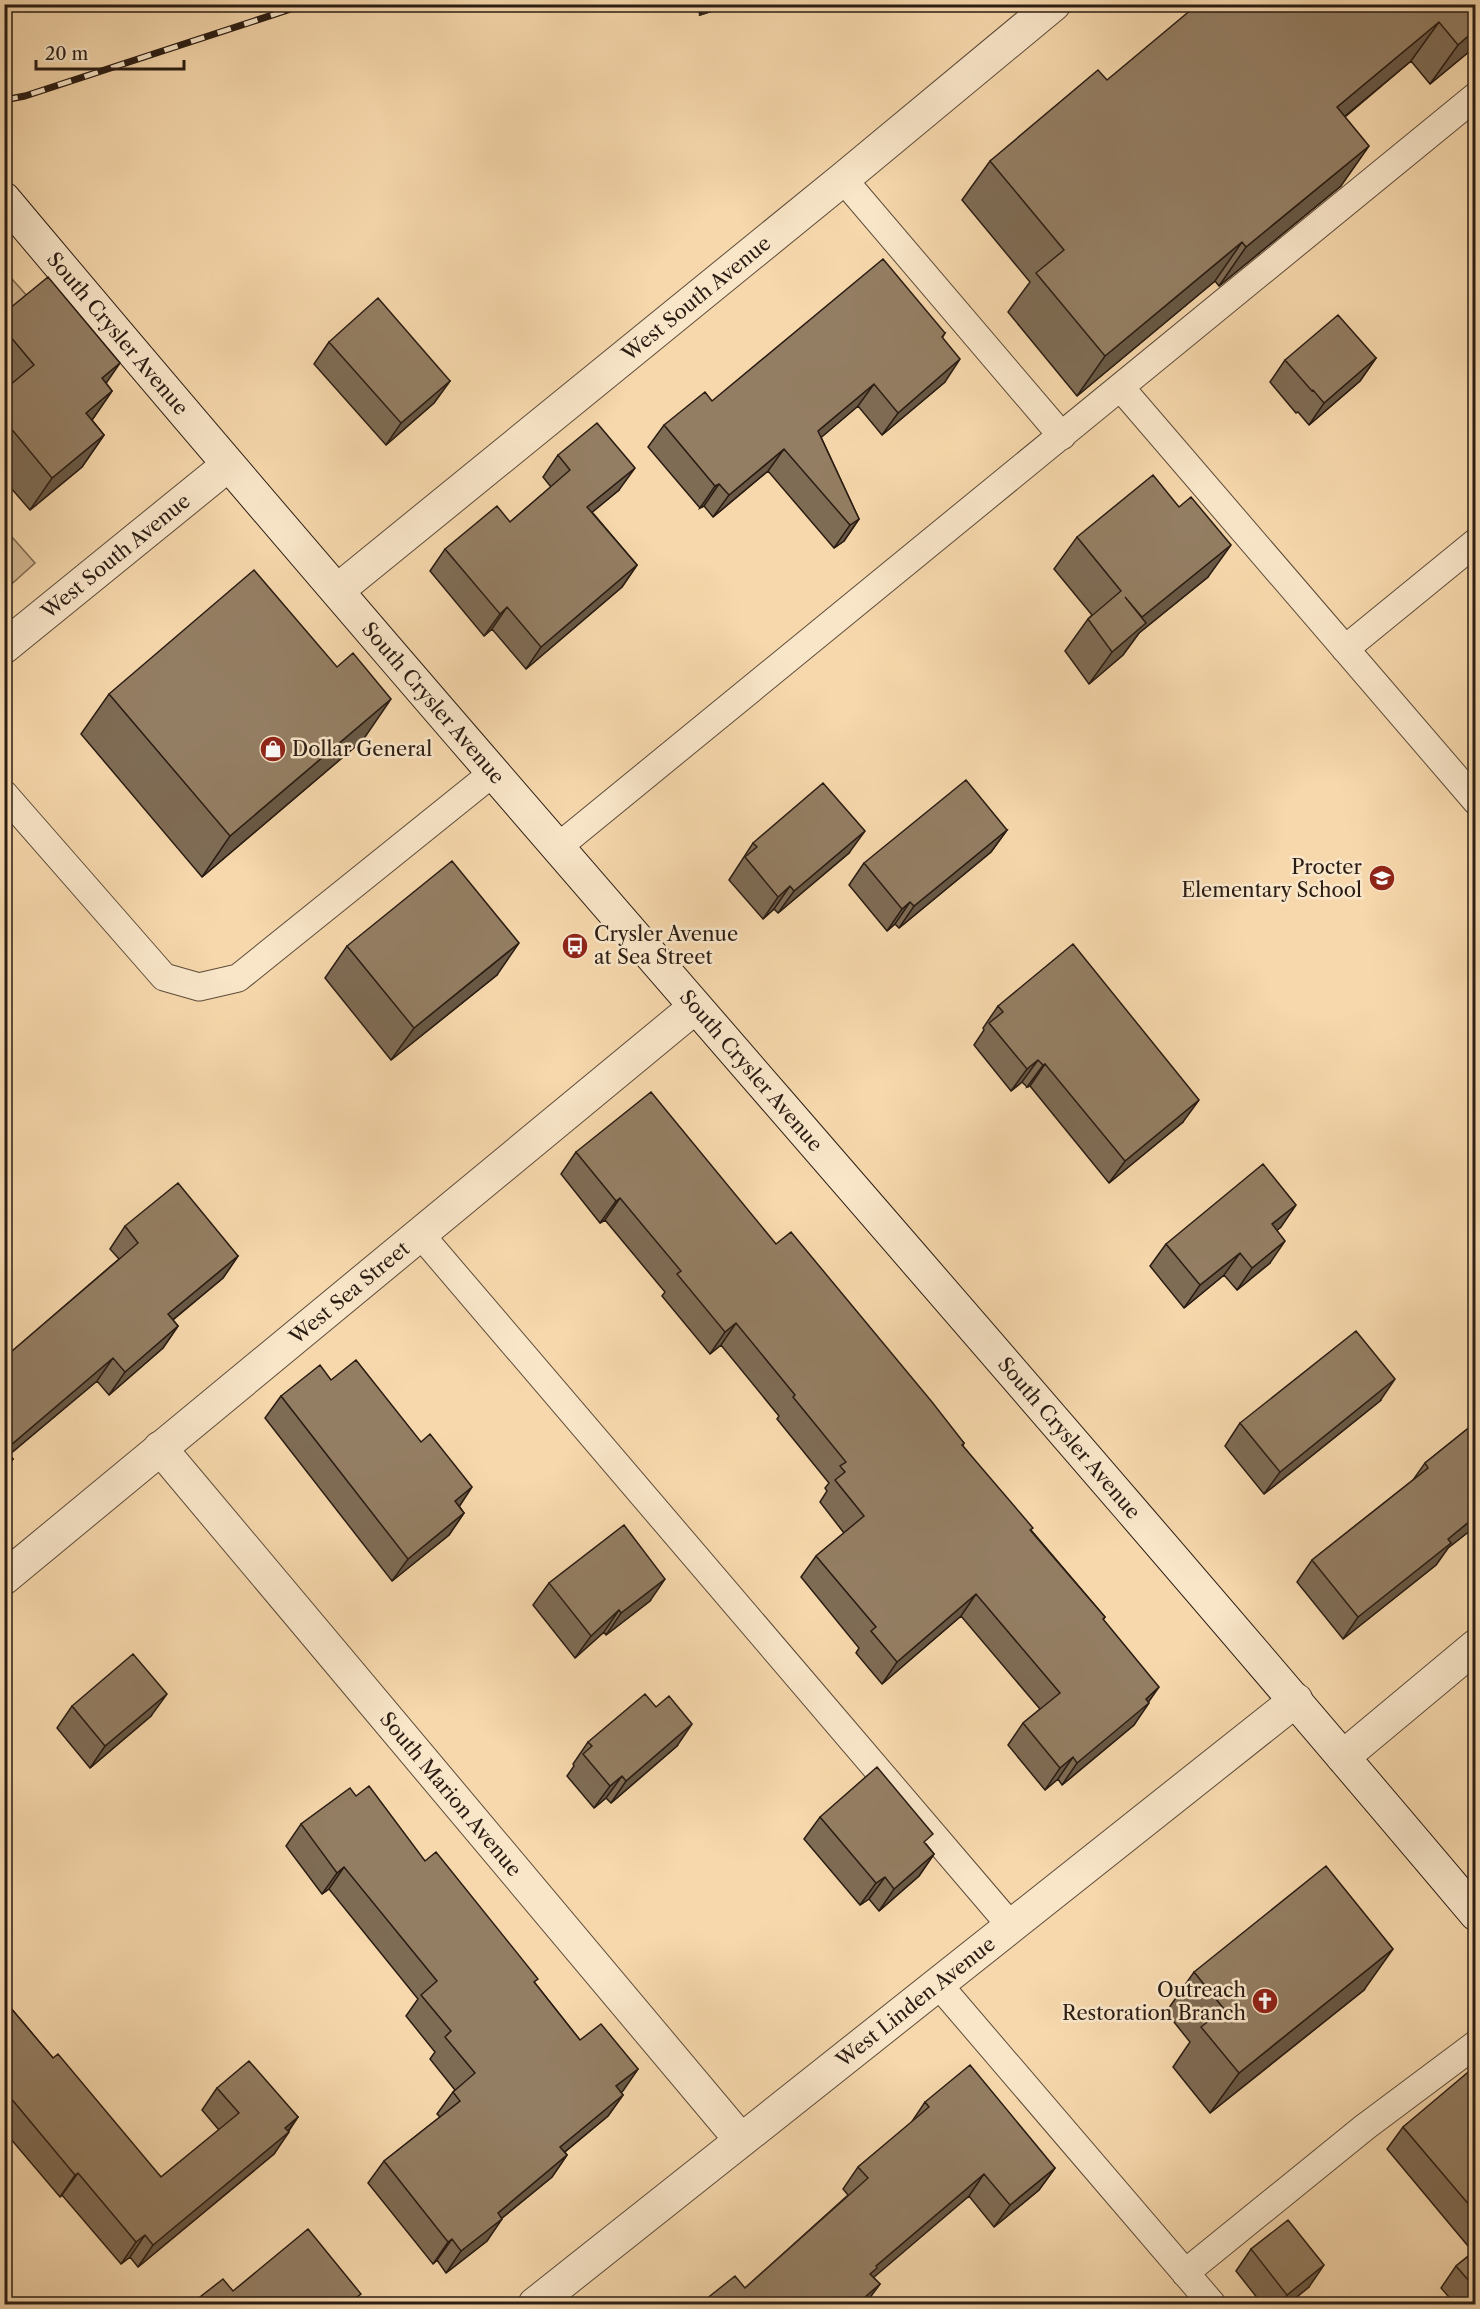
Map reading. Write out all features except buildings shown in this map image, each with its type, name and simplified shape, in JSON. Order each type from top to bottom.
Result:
[{"type":"street","name":"West South Avenue","points":[[338,590],[1054,4]]},
{"type":"street","name":"South Crysler Avenue","points":[[4,199],[228,465],[1296,1700],[1476,1914]]},
{"type":"street","name":"West South Avenue","points":[[4,647],[228,465]]},
{"type":"street","name":"West Sea Street","points":[[4,1578],[695,1007]]},
{"type":"street","name":"South Marion Avenue","points":[[160,1448],[741,2140]]},
{"type":"street","points":[[1343,1757],[1476,1646]]},
{"type":"street","name":"West Linden Avenue","points":[[535,2304],[1296,1700]]},
{"type":"lane","points":[[558,847],[1476,96]]},
{"type":"lane","points":[[843,179],[1062,436]]},
{"type":"lane","points":[[1121,388],[1476,801]]},
{"type":"lane","points":[[1345,649],[1476,542]]},
{"type":"lane","points":[[4,795],[164,977],[199,987],[238,978],[494,772]]},
{"type":"lane","points":[[420,1234],[1011,1926]]},
{"type":"lane","points":[[938,1984],[1212,2304]]},
{"type":"lane","points":[[1185,2273],[1365,2127],[1476,2044]]},
{"type":"shaded area","points":[[4,270],[28,297],[4,317]]},
{"type":"shaded area","points":[[4,528],[35,563],[5,590],[4,590]]},
{"type":"railway","points":[[4,100],[25,96],[306,4]]},
{"type":"place","name":"Dollar General","points":[[273,749]]},
{"type":"place","name":"Procter Elementary School","points":[[1382,878]]},
{"type":"place","name":"Crysler Avenue at Sea Street","points":[[575,946]]},
{"type":"place","name":"Outreach Restoration Branch","points":[[1265,2001]]}]
